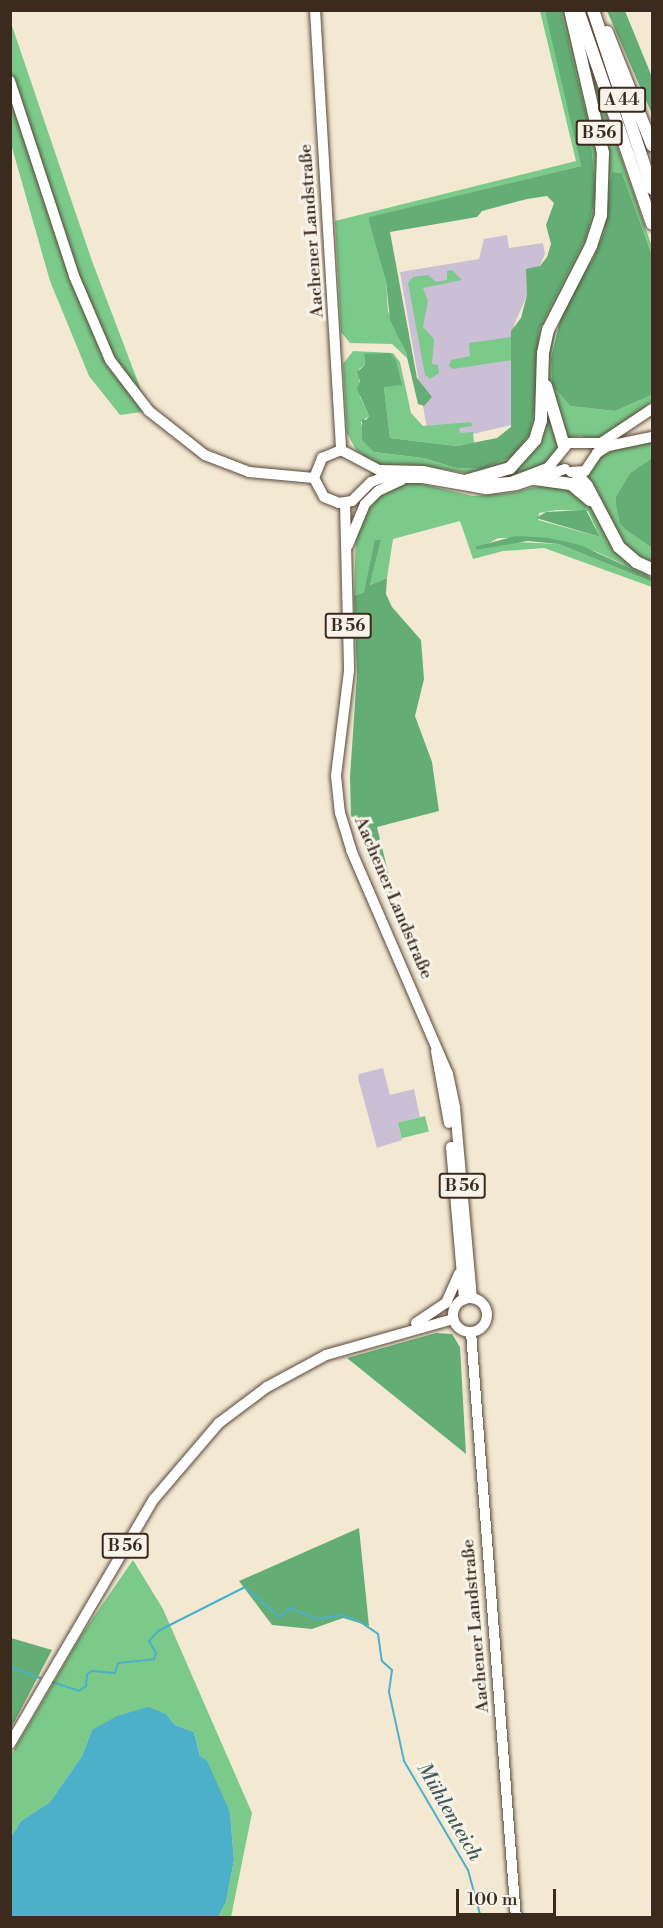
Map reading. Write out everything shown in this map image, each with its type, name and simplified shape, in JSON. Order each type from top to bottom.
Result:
[{"type":"highway","name":"B 56","points":[[465,481],[504,471],[530,448],[541,420],[543,353],[550,321],[594,240],[604,195],[601,143],[570,10]]},
{"type":"highway","name":"A 44","points":[[579,10],[652,224]]},
{"type":"highway","name":"A 44","points":[[593,10],[652,188]]},
{"type":"highway","points":[[599,10],[652,145]]},
{"type":"highway","points":[[543,377],[563,450]]},
{"type":"highway","points":[[571,471],[587,486],[600,515]]},
{"type":"highway","points":[[535,479],[571,484],[585,494],[619,547],[636,562],[652,569]]},
{"type":"main road","name":"Aachener Landstraße","points":[[315,10],[341,450]]},
{"type":"main road","points":[[10,81],[74,276],[110,360],[143,403],[205,455],[249,472],[314,478]]},
{"type":"main road","points":[[571,471],[563,450],[574,441],[587,444],[606,441],[652,409]]},
{"type":"main road","name":"B 56","points":[[345,503],[357,497],[365,487],[382,478],[418,478],[486,489],[588,469],[593,458],[608,446],[652,437]]},
{"type":"main road","points":[[587,444],[593,458]]},
{"type":"main road","name":"B 56","points":[[341,450],[357,456],[363,463],[379,470],[423,471],[465,481],[497,484],[520,480],[548,468],[563,450]]},
{"type":"main road","points":[[341,450],[322,458],[314,478],[324,497],[345,503]]},
{"type":"main road","points":[[363,463],[367,476],[365,487]]},
{"type":"main road","name":"B 56","points":[[346,551],[359,515],[371,497],[389,485],[418,478]]},
{"type":"main road","name":"Aachener Landstraße","points":[[345,503],[349,671],[336,776],[340,813],[351,850],[399,956],[439,1060]]},
{"type":"main road","name":"B 56","points":[[439,1060],[448,1114],[461,1264],[468,1299]]},
{"type":"main road","name":"B 56","points":[[439,1060],[455,1108],[468,1299]]},
{"type":"main road","points":[[397,1332],[446,1303],[461,1264]]},
{"type":"main road","name":"B 56","points":[[468,1299],[481,1303],[487,1316],[480,1329],[471,1332]]},
{"type":"main road","points":[[468,1299],[454,1310],[453,1319],[460,1329],[471,1332]]},
{"type":"main road","name":"B 56","points":[[10,1744],[154,1499],[212,1431],[267,1387],[326,1355],[397,1332],[453,1319]]},
{"type":"main road","name":"Aachener Landstraße","points":[[471,1332],[516,1917]]},
{"type":"shaded area","points":[[507,235],[509,248],[543,243],[545,254],[514,325],[511,425],[460,437],[427,429],[400,272],[479,259],[484,239]]},
{"type":"shaded area","points":[[383,1068],[390,1095],[414,1089],[420,1117],[398,1123],[402,1140],[377,1148],[358,1078],[359,1074]]},
{"type":"green space","points":[[540,11],[545,11],[556,51],[581,166],[370,217],[386,281],[388,311],[408,359],[392,344],[350,343],[341,332],[335,221],[576,161]]},
{"type":"green space","points":[[545,11],[561,11],[590,130],[596,195],[587,235],[539,329],[535,409],[529,434],[512,456],[483,469],[456,468],[423,458],[374,452],[362,440],[362,419],[366,420],[369,416],[357,389],[360,381],[357,372],[365,365],[364,354],[390,353],[396,360],[402,385],[384,387],[390,438],[457,446],[497,438],[511,427],[511,331],[521,318],[527,295],[526,269],[540,266],[547,257],[551,244],[546,225],[554,203],[547,196],[527,199],[482,211],[477,217],[390,232],[417,378],[432,397],[424,406],[418,404],[406,353],[390,320],[386,281],[369,217],[581,166]]},
{"type":"green space","points":[[561,11],[565,11],[598,155],[596,215],[587,243],[544,324],[539,404],[531,437],[505,465],[472,474],[425,466],[377,466],[356,450],[347,433],[343,364],[353,351],[393,353],[400,362],[411,413],[423,426],[471,422],[472,426],[459,428],[460,433],[473,432],[474,443],[457,446],[390,438],[384,387],[364,355],[365,365],[359,369],[360,397],[369,416],[361,422],[374,452],[423,458],[456,468],[483,469],[512,456],[529,434],[535,410],[539,329],[587,235],[596,195],[590,130]]},
{"type":"green space","points":[[607,11],[625,11],[652,77],[652,114]]},
{"type":"green space","points":[[10,20],[92,261],[149,411],[120,415],[89,376],[50,281],[11,144]]},
{"type":"green space","points":[[582,42],[652,247],[652,255],[622,173],[612,172],[608,217],[599,246],[557,324],[551,358],[552,385],[570,406],[615,411],[652,395],[652,401],[615,433],[594,441],[581,436],[567,438],[552,401],[546,365],[554,320],[597,240],[606,205],[608,175],[600,125],[603,123]]},
{"type":"green space","points":[[612,172],[622,173],[652,255],[652,395],[615,411],[570,406],[552,385],[551,358],[563,308],[594,257],[604,232]]},
{"type":"green space","points":[[452,270],[462,280],[423,288],[428,301],[423,327],[434,339],[432,364],[438,365],[439,373],[430,379],[425,375],[408,283],[413,277],[428,275],[436,282],[447,280],[447,271]]},
{"type":"green space","points":[[511,337],[512,360],[453,369],[449,366],[451,360],[470,356],[469,343]]},
{"type":"green space","points":[[547,401],[561,440],[554,460],[517,479],[482,481],[518,465]]},
{"type":"green space","points":[[652,441],[652,458],[630,473],[616,496],[616,505],[626,530],[652,548],[652,565],[625,549],[585,476],[603,453]]},
{"type":"green space","points":[[652,458],[652,548],[626,530],[620,523],[616,496],[630,473]]},
{"type":"green space","points":[[413,482],[473,496],[510,493],[543,485],[569,487],[588,501],[618,553],[652,578],[597,552],[549,538],[498,538],[477,550],[515,542],[559,544],[652,582],[652,587],[544,548],[503,551],[473,559],[460,521],[393,539],[387,578],[370,585],[381,540],[364,592],[354,596],[356,534],[372,500],[396,484]],"holes":[[[557,510],[588,511],[600,537],[538,520],[539,513]]]},
{"type":"green space","points":[[586,510],[600,537],[536,518],[546,512]]},
{"type":"green space","points":[[515,536],[549,538],[580,545],[652,578],[652,582],[559,544],[527,541],[477,550],[475,547]]},
{"type":"green space","points":[[375,540],[381,540],[370,585],[387,578],[386,594],[392,607],[421,640],[424,679],[415,716],[432,762],[439,811],[377,827],[403,933],[351,815],[350,777],[357,674],[354,596],[364,592]]},
{"type":"green space","points":[[425,1116],[429,1132],[402,1138],[398,1123]]},
{"type":"green space","points":[[436,1333],[452,1334],[460,1347],[466,1454],[347,1358]]},
{"type":"green space","points":[[359,1528],[369,1626],[343,1618],[312,1629],[272,1625],[239,1581]]},
{"type":"green space","points":[[133,1560],[163,1609],[252,1813],[231,1917],[218,1917],[226,1902],[234,1860],[230,1812],[200,1756],[194,1732],[175,1725],[166,1714],[92,1730],[82,1756],[50,1802],[21,1821],[11,1837],[11,1755],[82,1634]]},
{"type":"green space","points":[[10,1638],[52,1650],[11,1728]]},
{"type":"water","points":[[148,1707],[166,1714],[175,1725],[194,1732],[200,1756],[207,1761],[230,1812],[234,1860],[226,1902],[218,1917],[11,1917],[11,1837],[21,1821],[50,1802],[82,1756],[92,1730],[117,1716]]},
{"type":"waterway","name":"Mühlenteich","points":[[52,1682],[79,1691],[86,1686],[87,1674],[92,1671],[115,1673],[118,1663],[154,1659],[156,1653],[149,1641],[158,1631],[245,1587],[280,1617],[290,1608],[317,1619],[341,1615],[359,1621],[378,1634],[382,1661],[392,1670],[389,1692],[404,1761],[468,1870],[481,1918]]},
{"type":"waterway","name":"Mühlenteich","points":[[10,1667],[40,1678]]}]
